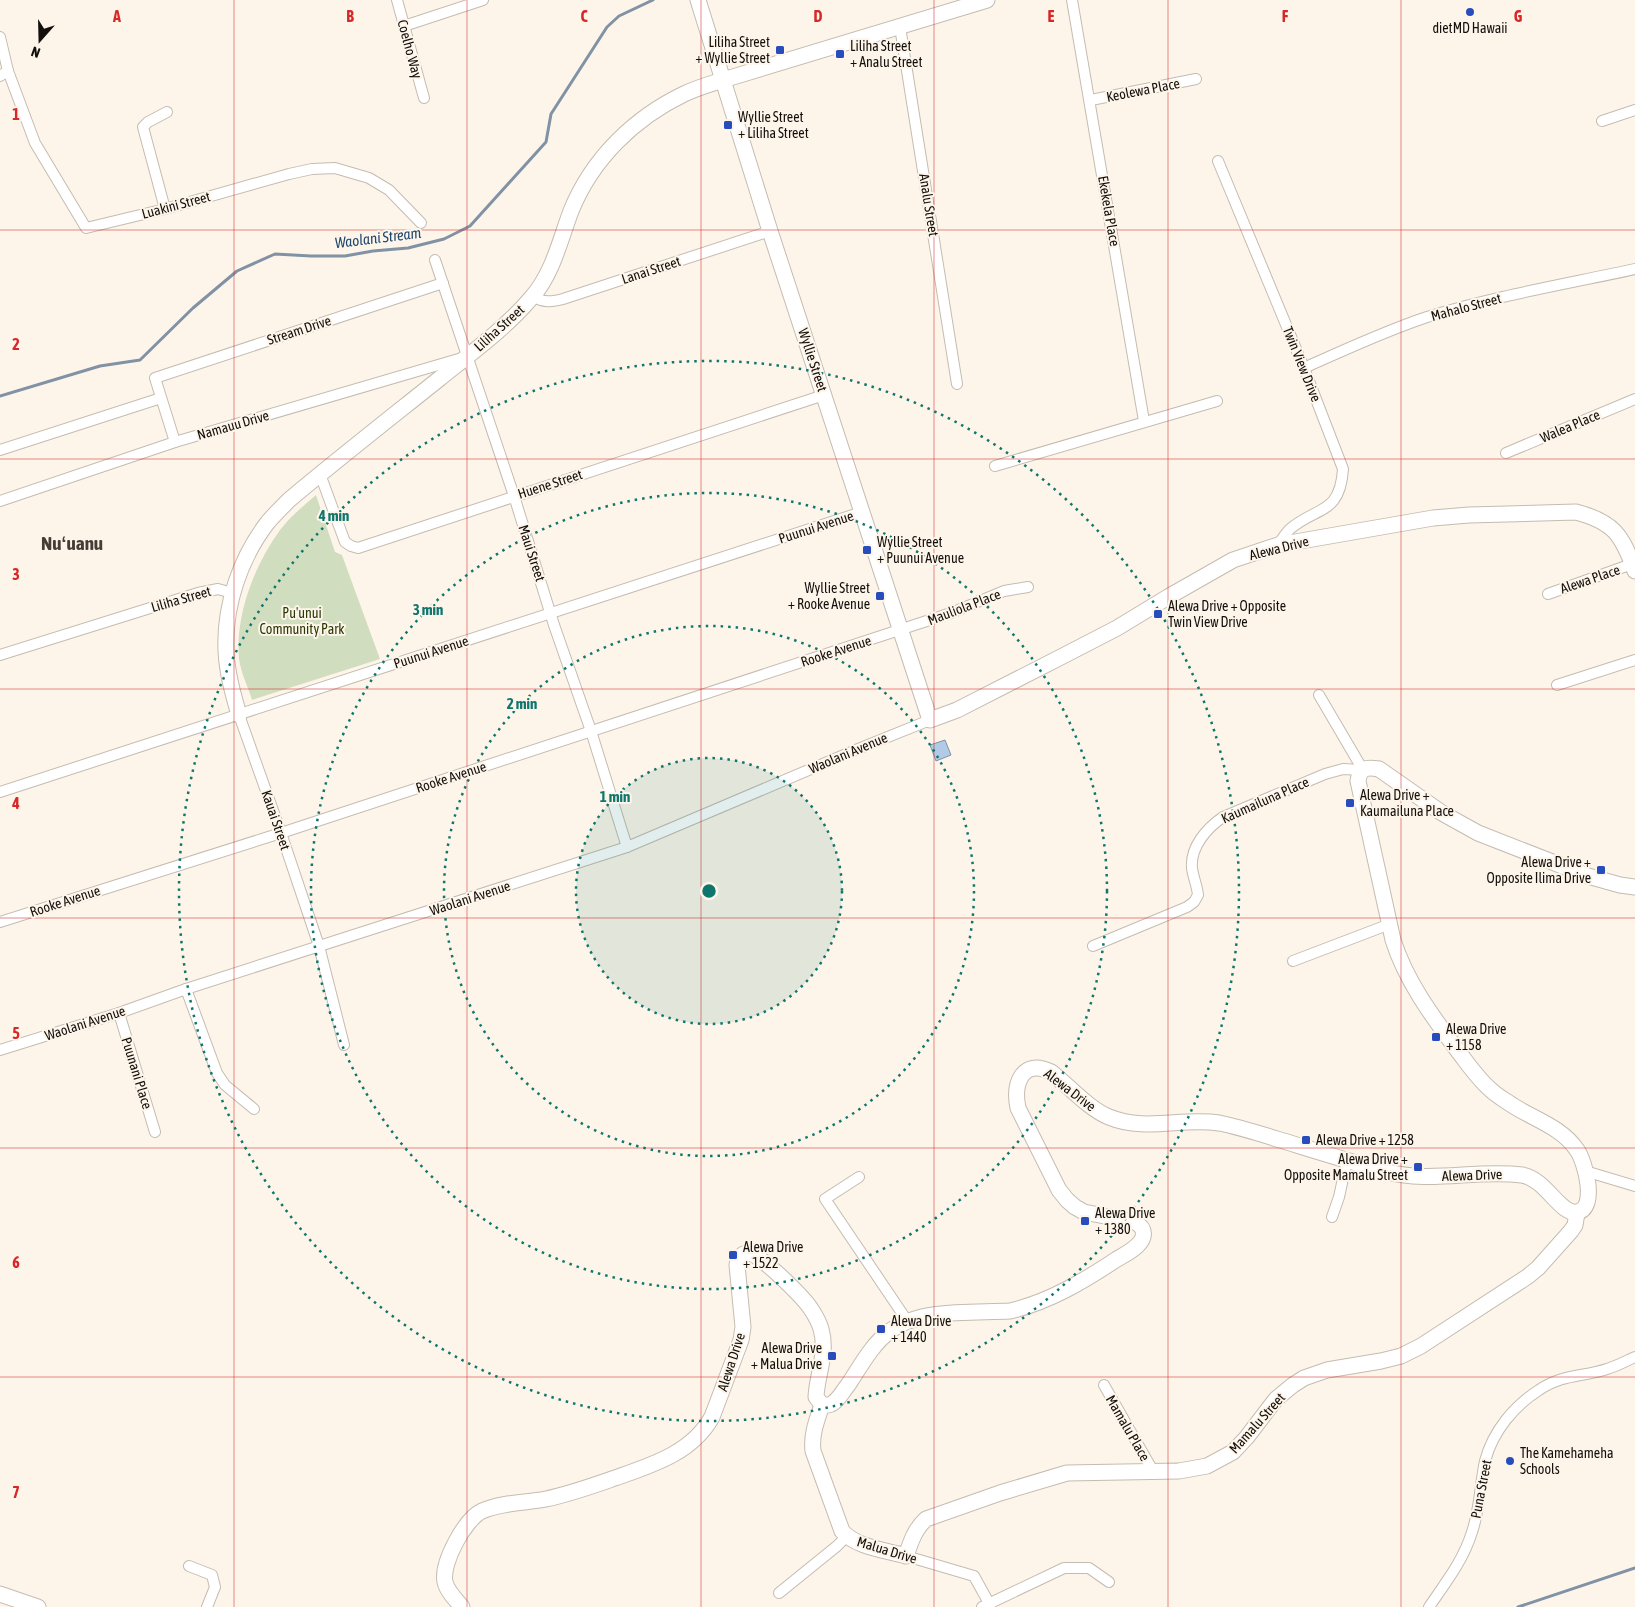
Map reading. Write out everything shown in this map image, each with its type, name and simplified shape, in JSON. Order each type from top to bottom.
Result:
[{"type":"street","name":"Coelho Way","points":[[397,0],[424,98]]},
{"type":"street","points":[[404,26],[482,0]]},
{"type":"street","name":"Liliha Street","points":[[0,655],[198,593],[218,589],[232,593],[253,544],[268,522],[289,500],[506,324],[533,296],[555,256],[578,196],[596,166],[632,127],[649,114],[685,93],[723,80],[987,0]]},
{"type":"street","name":"Ekekela Place","points":[[1072,0],[1144,421]]},
{"type":"street","name":"Wyllie Street","points":[[699,2],[770,231],[930,720]]},
{"type":"street","name":"Analu Street","points":[[900,26],[957,384]]},
{"type":"street","points":[[0,36],[4,74]]},
{"type":"street","name":"Luakini Street","points":[[4,74],[35,143],[86,228],[165,209],[289,174],[312,169],[335,168],[369,178],[389,190],[421,223]]},
{"type":"street","name":"Keolewa Place","points":[[1090,100],[1196,80]]},
{"type":"street","points":[[1602,121],[1635,110]]},
{"type":"street","points":[[165,209],[143,128],[148,122],[167,112]]},
{"type":"street","name":"Twin View Drive","points":[[1218,161],[1304,368],[1343,469],[1342,482],[1337,496],[1329,506],[1291,528],[1278,544]]},
{"type":"street","name":"Lanai Street","points":[[533,296],[546,302],[563,299],[770,231]]},
{"type":"street","name":"Maui Street","points":[[435,260],[591,731],[627,847]]},
{"type":"street","name":"Mahalo Street","points":[[1304,368],[1365,341],[1427,317],[1514,295],[1635,269]]},
{"type":"street","name":"Stream Drive","points":[[161,398],[155,378],[443,283]]},
{"type":"street","name":"Namauu Drive","points":[[0,501],[175,442],[467,356]]},
{"type":"street","name":"Huene Street","points":[[320,474],[345,542],[358,548],[824,395]]},
{"type":"street","points":[[0,450],[161,398],[175,442]]},
{"type":"street","name":"Walea Place","points":[[1506,453],[1635,399]]},
{"type":"street","points":[[995,466],[1217,401]]},
{"type":"street","name":"Puunui Avenue","points":[[0,792],[862,512]]},
{"type":"street","name":"Alewa Drive","points":[[930,720],[957,710],[1117,628],[1168,596],[1233,560],[1278,544],[1432,518],[1576,512],[1604,522],[1617,532],[1626,547],[1634,568]]},
{"type":"street","name":"Alewa Place","points":[[1548,594],[1634,568]]},
{"type":"street","name":"Mauliola Place","points":[[901,630],[951,613],[1004,591],[1028,587]]},
{"type":"street","name":"Kauai Street","points":[[232,593],[226,634],[226,651],[227,666],[239,715],[319,946],[344,1045]]},
{"type":"street","name":"Rooke Avenue","points":[[0,922],[901,630]]},
{"type":"street","points":[[1557,685],[1635,660]]},
{"type":"street","points":[[1319,695],[1363,770]]},
{"type":"street","name":"Waolani Avenue","points":[[0,1050],[627,847],[930,720]]},
{"type":"street","points":[[1577,1212],[1585,1207],[1589,1188],[1582,1160],[1577,1149],[1566,1136],[1552,1126],[1512,1105],[1491,1090],[1477,1076],[1444,1033],[1412,984],[1399,959],[1358,781],[1359,774],[1363,770],[1370,768],[1386,773],[1442,813],[1478,833],[1588,876],[1635,887]]},
{"type":"street","name":"Kaumailuna Place","points":[[1093,946],[1187,907],[1194,902],[1198,895],[1192,867],[1194,850],[1209,828],[1223,817],[1325,774],[1343,769],[1363,770]]},
{"type":"street","points":[[1293,960],[1390,924]]},
{"type":"street","points":[[186,989],[217,1073],[225,1085],[254,1109]]},
{"type":"street","name":"Puunani Place","points":[[119,1013],[155,1132]]},
{"type":"street","name":"Alewa Drive","points":[[462,1607],[445,1584],[444,1576],[456,1542],[473,1517],[483,1510],[499,1506],[566,1494],[659,1462],[685,1447],[707,1427],[741,1340],[743,1327],[737,1265],[738,1259],[745,1253],[750,1253],[762,1259],[804,1300],[817,1320],[821,1329],[824,1350],[816,1397],[822,1405],[829,1406],[841,1395],[881,1338],[892,1329],[932,1315],[1010,1311],[1023,1308],[1087,1279],[1137,1246],[1143,1238],[1144,1231],[1141,1226],[1134,1222],[1084,1212],[1075,1207],[1059,1190],[1018,1108],[1016,1095],[1018,1083],[1021,1076],[1034,1068],[1042,1068],[1051,1072],[1100,1112],[1121,1121],[1146,1124],[1190,1121],[1219,1123],[1410,1177],[1503,1174],[1525,1176],[1543,1186],[1569,1212],[1577,1212]]},
{"type":"street","points":[[1332,1216],[1339,1197],[1347,1160]]},
{"type":"street","points":[[1585,1171],[1635,1186]]},
{"type":"street","points":[[859,1177],[825,1199],[908,1322]]},
{"type":"street","name":"Mamalu Street","points":[[906,1556],[914,1533],[926,1519],[1056,1475],[1067,1473],[1199,1469],[1224,1458],[1242,1444],[1276,1399],[1304,1378],[1327,1370],[1392,1359],[1421,1346],[1520,1282],[1538,1268],[1571,1231],[1575,1225],[1577,1212]]},
{"type":"street","name":"Puna Street","points":[[1429,1607],[1461,1561],[1473,1530],[1486,1460],[1494,1438],[1516,1407],[1539,1389],[1559,1379],[1607,1369],[1635,1357]]},
{"type":"street","name":"Mamalu Place","points":[[1104,1385],[1153,1471]]},
{"type":"street","name":"Malua Drive","points":[[822,1405],[813,1433],[813,1451],[838,1523],[847,1536],[862,1544],[974,1576],[986,1606]]},
{"type":"street","points":[[779,1593],[847,1536]]},
{"type":"street","points":[[189,1566],[212,1575],[215,1587],[207,1607]]},
{"type":"street","points":[[986,1606],[1064,1568],[1089,1568],[1109,1582]]},
{"type":"street","points":[[0,1594],[38,1607]]},
{"type":"green space","name":"Pu'unui Community Park","points":[[316,495],[335,552],[342,555],[380,659],[252,700],[239,659],[240,625],[243,608],[262,559],[280,530],[292,516]]},
{"type":"water","points":[[945,740],[951,755],[936,761],[930,745]]},
{"type":"waterway","name":"Waolani Stream","points":[[0,396],[100,366],[140,360],[193,308],[237,271],[275,254],[345,256],[408,248],[444,239],[470,226],[546,142],[551,114],[607,27],[619,16],[653,0]]},
{"type":"waterway","points":[[1518,1607],[1635,1568]]},
{"type":"place","name":"dietMD Hawaii","points":[[1470,12]]},
{"type":"place","name":"Liliha Street + Wyllie Street","points":[[780,50]]},
{"type":"place","name":"Liliha Street + Analu Street","points":[[840,54]]},
{"type":"place","name":"Wyllie Street + Liliha Street","points":[[728,125]]},
{"type":"place","name":"Wyllie Street + Puunui Avenue","points":[[867,550]]},
{"type":"place","name":"Wyllie Street + Rooke Avenue","points":[[880,596]]},
{"type":"place","name":"Alewa Drive + Opposite Twin View Drive","points":[[1158,614]]},
{"type":"place","name":"Alewa Drive + Kaumailuna Place","points":[[1350,803]]},
{"type":"place","name":"Alewa Drive + Opposite Ilima Drive","points":[[1601,870]]},
{"type":"place","name":"Alewa Drive + 1158","points":[[1436,1037]]},
{"type":"place","name":"Alewa Drive + 1258","points":[[1306,1140]]},
{"type":"place","name":"Alewa Drive + Opposite Mamalu Street","points":[[1418,1167]]},
{"type":"place","name":"Alewa Drive + 1380","points":[[1085,1221]]},
{"type":"place","name":"Alewa Drive + 1522","points":[[733,1255]]},
{"type":"place","name":"Alewa Drive + 1440","points":[[881,1329]]},
{"type":"place","name":"Alewa Drive + Malua Drive","points":[[832,1356]]},
{"type":"place","name":"The Kamehameha Schools","points":[[1510,1461]]},
{"type":"district","name":"Nuʻuanu","points":[[72,543]]}]
